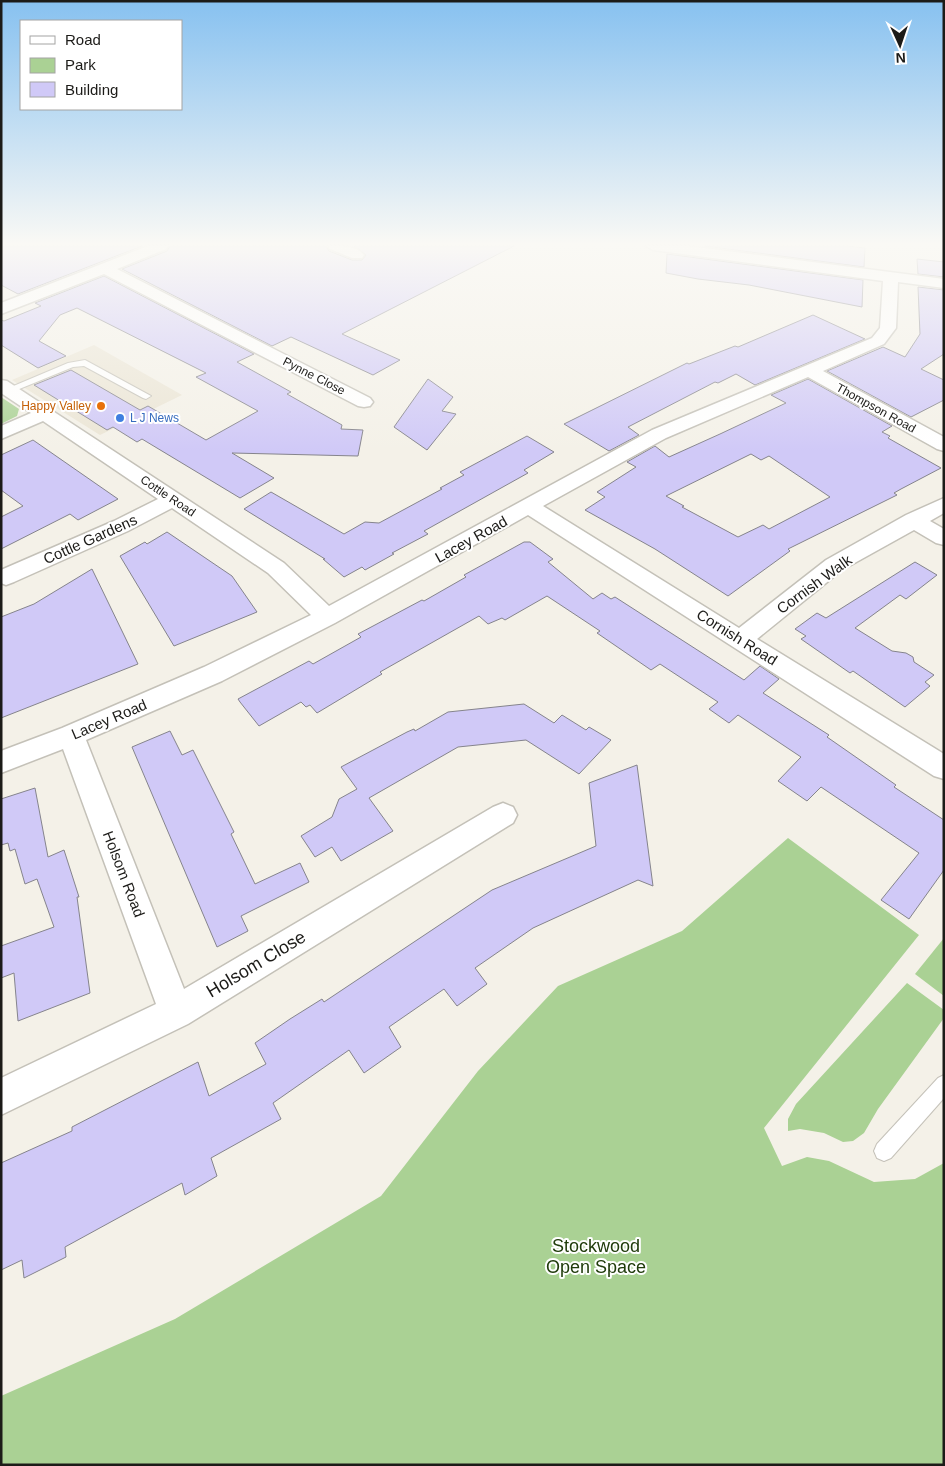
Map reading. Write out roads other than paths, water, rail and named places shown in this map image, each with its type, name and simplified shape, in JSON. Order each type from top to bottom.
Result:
[{"type":"street","name":"Pynne Close","points":[[194,314],[364,402]]},
{"type":"street","name":"Lacey Road","points":[[1,762],[71,736],[213,674],[327,617],[530,507],[659,434],[878,341],[888,328],[889,314]]},
{"type":"street","name":"Thompson Road","points":[[809,370],[944,445]]},
{"type":"street","name":"Cottle Road","points":[[5,388],[276,568],[327,617]]},
{"type":"street","points":[[1,433],[44,414]]},
{"type":"street","name":"Cottle Gardens","points":[[6,577],[121,526],[174,499]]},
{"type":"street","name":"Cornish Walk","points":[[741,639],[834,565],[944,504]]},
{"type":"street","name":"Cornish Road","points":[[530,507],[944,768]]},
{"type":"street","points":[[913,520],[944,538]]},
{"type":"street","name":"Holsom Road","points":[[71,736],[176,1012]]},
{"type":"street","name":"Holsom Close","points":[[1,1097],[176,1012],[503,815]]},
{"type":"lane","points":[[5,388],[72,365],[85,363],[146,396]]},
{"type":"lane","points":[[884,1151],[944,1084]]},
{"type":"place","name":"Happy Valley","points":[[101,406]]},
{"type":"place","name":"L J News","points":[[120,418]]},
{"type":"park label","name":"Stockwood Open Space","points":[[596,1256]]}]
